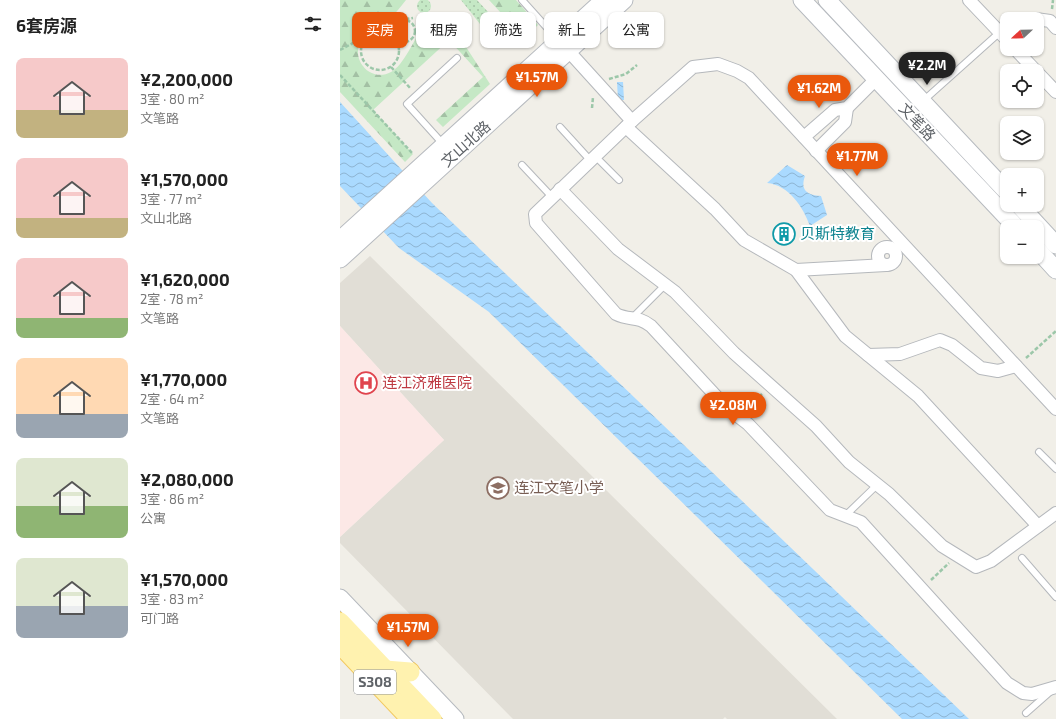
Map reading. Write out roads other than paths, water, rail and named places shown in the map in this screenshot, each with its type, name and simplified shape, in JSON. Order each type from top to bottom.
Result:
[{"type":"main road","name":"文山北路","points":[[593,12],[604,0]]},
{"type":"main road","name":"文山北路","points":[[600,18],[624,0]]},
{"type":"main road","name":"文笔路","points":[[802,0],[1009,220]]},
{"type":"main road","name":"文笔路","points":[[827,0],[1000,185]]},
{"type":"main road","name":"文山北路","points":[[347,240],[423,164],[449,150],[561,48]]},
{"type":"main road","points":[[1026,212],[1056,244]]},
{"type":"main road","points":[[340,259],[347,240]]},
{"type":"main road","points":[[1044,257],[1056,270]]},
{"type":"main road","points":[[340,598],[455,719]]},
{"type":"main road","name":"S308","points":[[340,622],[432,719]]},
{"type":"main road","name":"S308","points":[[340,644],[411,719]]},
{"type":"main road","points":[[385,670],[410,672]]},
{"type":"street","points":[[969,0],[1000,30]]},
{"type":"street","points":[[1044,20],[1050,21],[1056,28]]},
{"type":"street","points":[[565,48],[629,124],[715,209],[744,240],[796,270],[845,336],[918,396],[1038,526]]},
{"type":"street","points":[[1022,56],[1030,64]]},
{"type":"street","points":[[1055,688],[1032,694],[1023,694],[1014,689],[861,522],[844,517],[830,510],[738,415],[727,408],[651,326],[643,320],[622,317],[616,314],[536,223],[535,214],[629,124],[693,67],[718,64],[737,71],[749,78],[816,150],[897,246],[1016,366],[1056,409]]},
{"type":"street","points":[[804,137],[835,110],[847,108],[876,79]]},
{"type":"street","points":[[1044,79],[1056,92]]},
{"type":"street","points":[[816,150],[845,122],[847,108]]},
{"type":"street","points":[[556,193],[618,249],[675,292],[734,353],[816,426],[849,462],[877,485],[942,546],[976,567],[991,561],[1056,513]]},
{"type":"street","points":[[796,270],[886,265],[879,261],[878,252],[885,247],[897,246]]},
{"type":"street","points":[[868,355],[900,354],[940,340],[952,345],[981,368],[998,371],[1016,366]]},
{"type":"lane","points":[[522,0],[544,25]]},
{"type":"lane","points":[[922,102],[1000,37]]},
{"type":"lane","points":[[449,150],[407,104],[457,58]]},
{"type":"lane","points":[[560,127],[619,180]]},
{"type":"lane","points":[[522,165],[556,193]]},
{"type":"lane","points":[[633,318],[665,285]]},
{"type":"lane","points":[[1039,452],[1056,470]]},
{"type":"lane","points":[[844,517],[877,485]]},
{"type":"lane","points":[[1022,558],[1056,597]]},
{"type":"lane","points":[[1026,713],[1055,688]]},
{"type":"water","points":[[617,82],[623,82],[624,100],[618,100]]},
{"type":"water","points":[[340,102],[432,203],[969,719],[902,719],[489,312],[399,248],[340,186]]},
{"type":"water","points":[[787,165],[805,176],[803,185],[808,193],[821,196],[827,215],[810,226],[799,205],[788,192],[775,185],[767,183]]},
{"type":"place","name":"贝斯特教育","points":[[784,234]]},
{"type":"place","name":"连江济雅医院","points":[[366,383]]},
{"type":"place","name":"连江文笔小学","points":[[498,488]]}]
